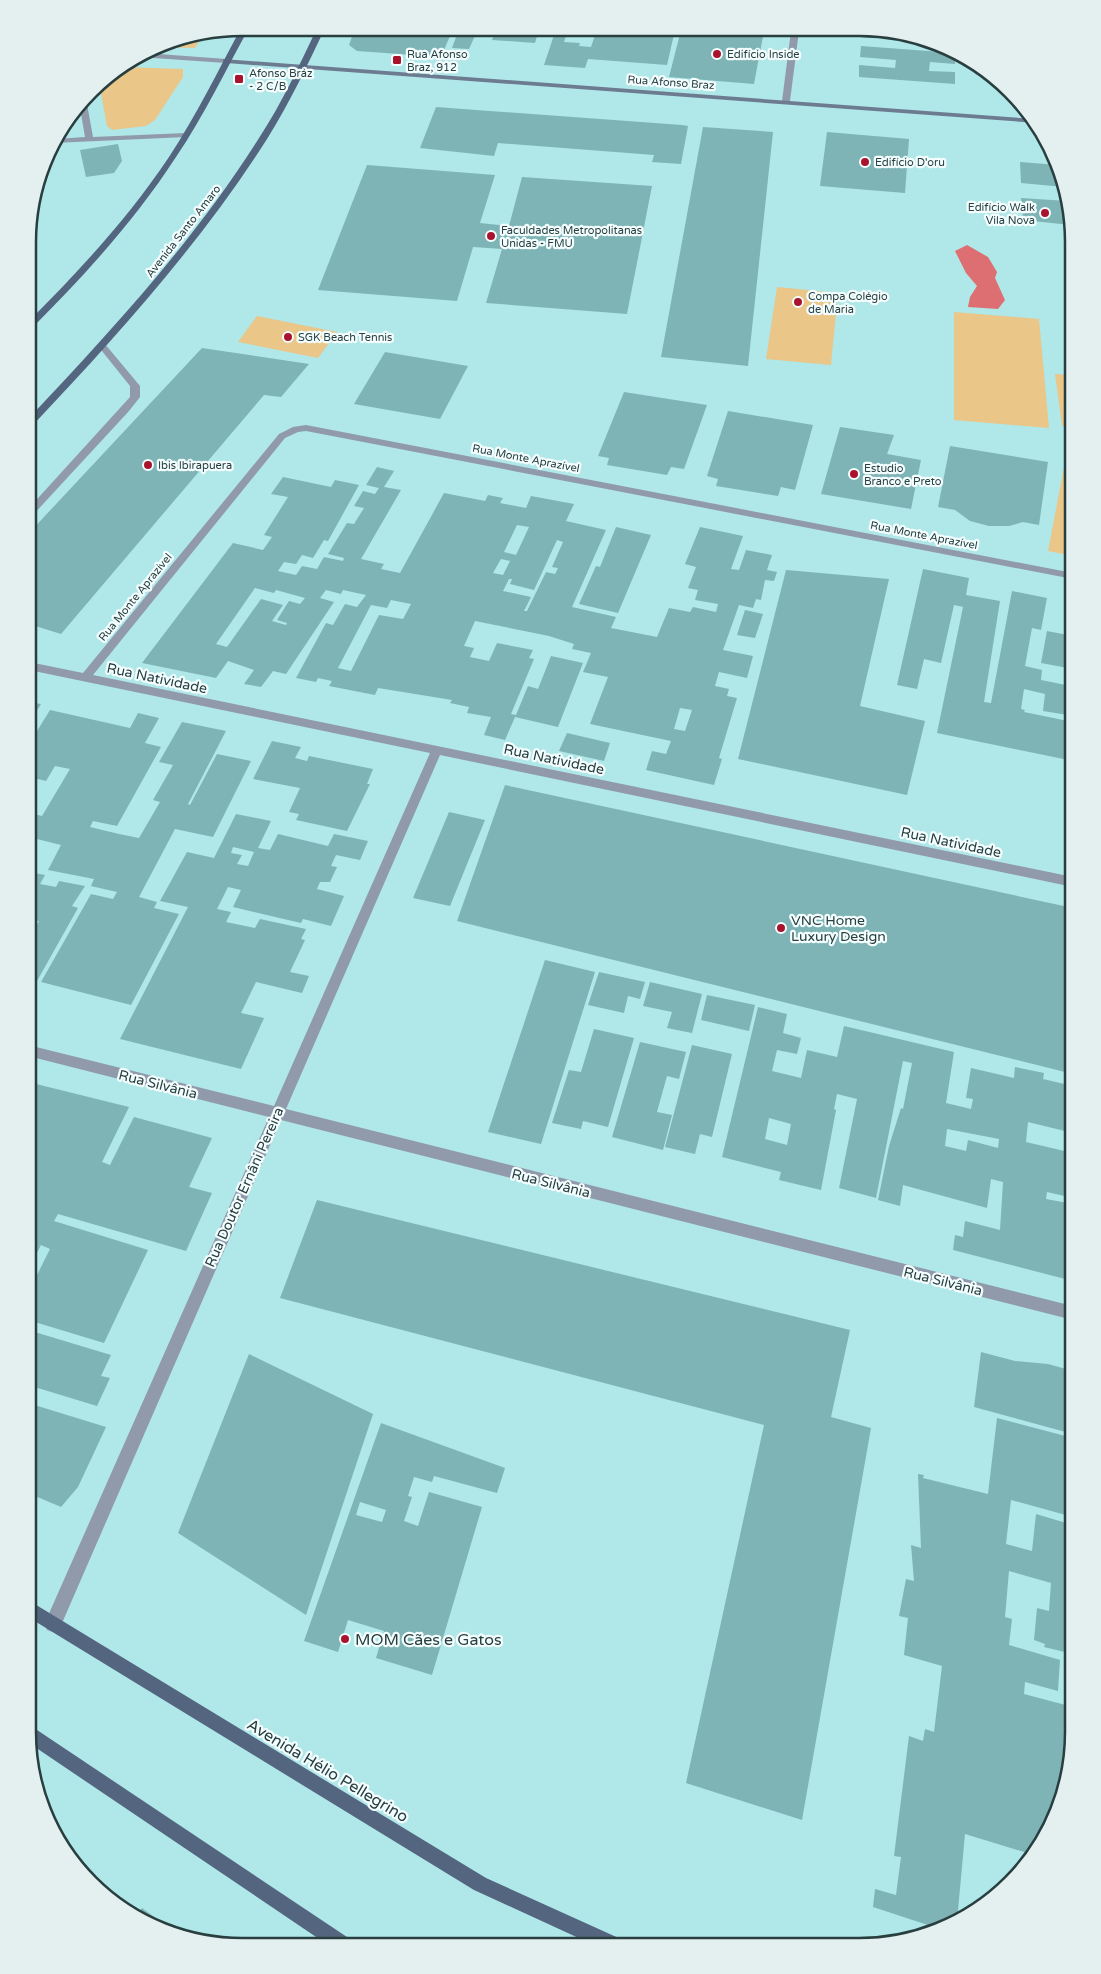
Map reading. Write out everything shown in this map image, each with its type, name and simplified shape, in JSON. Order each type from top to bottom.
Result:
[{"type":"main road","points":[[36,319],[70,286],[137,207],[186,135],[240,36]]},
{"type":"main road","name":"Avenida Santo Amaro","points":[[36,417],[102,346],[156,284],[255,155],[304,68],[318,36]]},
{"type":"main road","name":"Avenida Hélio Pellegrino","points":[[36,1613],[480,1884],[600,1938]]},
{"type":"main road","points":[[36,1738],[334,1938]]},
{"type":"street","points":[[786,101],[794,36]]},
{"type":"street","points":[[154,56],[226,62]]},
{"type":"street","name":"Rua Afonso Braz","points":[[226,62],[786,101],[1024,120]]},
{"type":"street","points":[[84,110],[89,138]]},
{"type":"street","points":[[63,140],[186,135]]},
{"type":"street","points":[[36,506],[135,397],[135,386],[102,346]]},
{"type":"street","name":"Rua Monte Aprazível","points":[[85,678],[282,436],[296,429],[306,428],[1065,574]]},
{"type":"street","name":"Rua Natividade","points":[[36,668],[1065,880]]},
{"type":"street","name":"Rua Doutor Ernâni Pereira","points":[[53,1624],[275,1114],[437,750]]},
{"type":"street","name":"Rua Silvânia","points":[[36,1052],[275,1114],[1065,1312]]},
{"type":"shaded area","points":[[200,41],[195,48],[175,47]]},
{"type":"shaded area","points":[[134,67],[183,69],[183,77],[155,120],[146,126],[112,130],[107,126],[101,92],[106,87]]},
{"type":"shaded area","points":[[967,245],[988,257],[997,272],[995,278],[1005,300],[998,309],[968,307],[970,297],[977,286],[966,273],[955,251]]},
{"type":"shaded area","points":[[777,287],[838,293],[831,365],[766,359]]},
{"type":"shaded area","points":[[954,312],[1039,319],[1049,428],[954,420]]},
{"type":"shaded area","name":"SGK Beach Tennis","points":[[257,316],[337,332],[318,358],[238,342]]},
{"type":"shaded area","points":[[1055,374],[1065,375],[1065,426],[1062,426]]},
{"type":"shaded area","points":[[1065,462],[1065,554],[1048,551]]},
{"type":"building","points":[[352,36],[450,36],[441,57],[357,51],[349,45]]},
{"type":"building","points":[[456,36],[475,36],[469,49],[452,48]]},
{"type":"building","points":[[493,36],[537,36],[535,43],[492,40]]},
{"type":"building","points":[[554,36],[566,36],[564,42],[580,43],[579,46],[591,47],[595,36],[674,36],[667,65],[588,59],[585,68],[544,65]]},
{"type":"building","name":"Edifício Inside","points":[[679,36],[763,36],[754,84],[669,77]]},
{"type":"building","points":[[861,46],[937,52],[955,60],[955,64],[930,62],[929,71],[955,72],[955,84],[859,77],[859,65],[895,68],[896,60],[860,57]]},
{"type":"building","points":[[436,107],[688,126],[681,164],[652,162],[654,155],[498,143],[494,156],[420,148]]},
{"type":"building","points":[[703,127],[773,132],[748,366],[661,357]]},
{"type":"building","name":"Edifício D'oru","points":[[827,132],[909,139],[905,193],[820,186]]},
{"type":"building","points":[[118,144],[122,161],[114,173],[86,177],[80,150]]},
{"type":"building","name":"Edifício Walk Vila Nova","points":[[1020,162],[1050,164],[1057,186],[1021,183]]},
{"type":"building","name":"Faculdades Metropolitanas Unidas - FMU","points":[[367,165],[495,175],[480,223],[509,226],[522,177],[652,186],[627,314],[486,303],[502,249],[473,247],[457,301],[318,290]]},
{"type":"building","name":"Edifício Walk Vila Nova","points":[[1021,198],[1061,201],[1064,224],[1023,220]]},
{"type":"building","name":"Ibis Ibirapuera","points":[[202,348],[309,364],[281,397],[264,395],[61,634],[36,626],[36,526]]},
{"type":"building","points":[[385,352],[468,366],[440,419],[354,404]]},
{"type":"building","points":[[624,392],[707,405],[684,469],[671,467],[667,475],[607,465],[609,458],[598,456]]},
{"type":"building","points":[[728,411],[813,425],[795,490],[781,487],[778,496],[716,486],[718,479],[707,476]]},
{"type":"building","name":"Estudio Branco e Preto","points":[[840,427],[894,435],[887,454],[921,460],[911,509],[821,494]]},
{"type":"building","points":[[950,446],[1048,462],[1039,525],[1023,522],[1009,526],[989,526],[970,521],[955,510],[938,507]]},
{"type":"building","points":[[377,467],[394,471],[384,487],[401,490],[361,559],[384,564],[381,569],[400,573],[444,493],[485,501],[488,495],[503,498],[500,503],[526,508],[531,496],[574,504],[566,521],[606,530],[572,607],[616,617],[611,628],[657,637],[669,608],[690,612],[693,607],[716,612],[718,604],[695,600],[698,590],[688,588],[696,567],[685,564],[700,527],[743,536],[731,569],[739,570],[746,550],[772,555],[767,570],[777,572],[774,581],[765,580],[761,600],[756,599],[753,608],[739,605],[723,650],[753,656],[747,678],[719,672],[715,686],[729,689],[727,696],[737,698],[719,758],[722,759],[714,785],[646,770],[652,751],[666,754],[671,741],[590,724],[608,677],[583,672],[591,653],[572,649],[574,644],[549,636],[475,621],[464,646],[474,648],[470,657],[489,661],[497,643],[533,650],[529,658],[534,659],[511,714],[516,715],[528,686],[538,689],[551,656],[583,663],[558,727],[515,717],[505,740],[484,735],[491,717],[467,713],[469,707],[450,703],[452,700],[378,688],[375,695],[329,686],[332,681],[318,678],[316,682],[296,678],[326,623],[333,625],[345,604],[357,607],[366,595],[343,590],[341,594],[326,590],[320,598],[334,602],[286,674],[273,671],[261,687],[244,684],[254,670],[228,661],[216,678],[142,663],[233,543],[263,550],[272,537],[264,535],[288,497],[271,494],[283,477],[331,487],[335,480],[359,485],[328,541],[324,540],[313,558],[302,555],[296,564],[284,562],[278,571],[296,575],[302,566],[317,569],[324,557],[343,561],[344,558],[328,554],[347,523],[354,524],[364,508],[354,506],[363,491],[375,494],[379,488],[366,485]],"holes":[[[517,525],[529,527],[516,555],[504,552]],[[557,540],[563,542],[552,567],[558,568],[555,574],[546,572],[527,611],[524,611],[531,597],[503,591],[509,579],[512,579],[510,584],[534,590]],[[501,559],[510,561],[503,575],[493,573]],[[255,588],[274,593],[276,590],[305,598],[300,604],[289,601],[277,620],[287,623],[286,625],[272,621],[283,605],[261,599],[227,647],[216,644]],[[391,600],[411,604],[403,619],[379,615],[351,671],[338,668],[371,605],[387,608]],[[680,708],[692,710],[685,731],[674,729]]]},
{"type":"building","points":[[616,527],[651,535],[618,613],[579,604],[596,566],[600,567]]},
{"type":"building","points":[[923,569],[969,578],[966,595],[1000,601],[984,702],[991,703],[1012,591],[1047,598],[1041,630],[1032,628],[1025,666],[1042,670],[1041,680],[1065,685],[1065,715],[1043,711],[1045,694],[1024,689],[1021,709],[1025,710],[1024,712],[1065,720],[1065,759],[937,733],[963,607],[954,605],[941,663],[924,659],[917,689],[897,685]]},
{"type":"building","points":[[786,570],[889,579],[860,706],[925,721],[907,795],[738,759]]},
{"type":"building","points":[[745,610],[763,614],[755,638],[737,635]]},
{"type":"building","points":[[1047,631],[1065,634],[1065,668],[1041,663]]},
{"type":"building","points":[[36,703],[41,704],[36,712]]},
{"type":"building","points":[[50,710],[130,728],[138,713],[159,718],[145,743],[161,747],[117,826],[93,821],[90,827],[139,838],[160,802],[153,800],[173,765],[159,762],[182,722],[226,731],[188,804],[190,805],[217,754],[251,761],[213,837],[175,829],[139,897],[157,902],[154,908],[179,914],[131,1005],[41,982],[91,894],[113,899],[117,892],[91,886],[94,879],[48,870],[61,845],[36,839],[36,815],[42,816],[70,769],[55,766],[46,781],[36,779],[36,733]]},
{"type":"building","points":[[567,733],[610,743],[604,761],[559,751]]},
{"type":"building","points":[[272,741],[301,747],[295,758],[307,761],[309,756],[373,769],[367,784],[370,784],[347,831],[296,820],[299,814],[289,812],[300,788],[253,779]]},
{"type":"building","name":"VNC Home Luxury Design","points":[[505,785],[1065,906],[1065,1072],[457,921]]},
{"type":"building","points":[[449,812],[485,820],[450,906],[413,898]]},
{"type":"building","points":[[236,814],[271,821],[258,848],[270,850],[278,834],[328,846],[334,834],[368,841],[360,860],[336,855],[331,866],[337,867],[330,882],[320,882],[317,889],[344,896],[331,926],[303,919],[301,923],[233,907],[241,890],[228,887],[217,909],[231,912],[226,922],[255,928],[260,919],[306,929],[301,939],[305,940],[290,972],[309,976],[302,993],[256,982],[241,1013],[264,1018],[241,1069],[120,1039],[188,907],[160,901],[187,852],[214,858]],"holes":[[[233,847],[254,852],[248,866],[237,864],[242,855],[231,853]]]},
{"type":"building","points":[[36,873],[45,875],[40,884],[56,887],[59,881],[85,886],[72,906],[78,908],[36,983],[36,926],[39,921],[36,920]]},
{"type":"building","points":[[545,960],[595,972],[541,1144],[488,1132]]},
{"type":"building","points":[[599,972],[645,982],[640,999],[628,996],[624,1013],[588,1005]]},
{"type":"building","points":[[650,982],[702,994],[692,1033],[667,1028],[672,1012],[643,1006]]},
{"type":"building","points":[[707,995],[755,1005],[749,1031],[701,1020]]},
{"type":"building","points":[[758,1007],[787,1014],[783,1033],[801,1038],[797,1054],[777,1050],[772,1071],[801,1078],[807,1050],[837,1057],[844,1026],[954,1052],[946,1103],[971,1109],[973,1099],[966,1098],[971,1068],[1014,1078],[1015,1067],[1044,1073],[1043,1079],[1065,1084],[1065,1131],[1028,1122],[1026,1142],[1065,1151],[1065,1196],[1047,1192],[1046,1199],[1065,1203],[1065,1279],[953,1250],[955,1235],[963,1237],[965,1221],[1000,1230],[1003,1182],[991,1179],[987,1208],[903,1185],[900,1206],[878,1200],[889,1146],[901,1108],[903,1109],[912,1063],[903,1061],[876,1198],[839,1188],[857,1099],[837,1094],[834,1109],[836,1110],[821,1190],[779,1180],[781,1172],[722,1157]],"holes":[[[769,1118],[791,1124],[787,1145],[765,1139]],[[947,1129],[999,1139],[998,1148],[968,1140],[966,1151],[945,1146]]]},
{"type":"building","points":[[594,1029],[634,1038],[608,1127],[583,1121],[581,1129],[552,1123],[569,1070],[581,1072]]},
{"type":"building","points":[[640,1042],[686,1052],[679,1079],[667,1076],[657,1112],[672,1115],[663,1150],[612,1137]]},
{"type":"building","points":[[692,1045],[732,1054],[712,1137],[700,1134],[695,1154],[665,1147]]},
{"type":"building","points":[[36,1084],[129,1107],[102,1162],[110,1165],[134,1117],[212,1138],[189,1187],[212,1193],[186,1251],[58,1214],[54,1221],[148,1250],[104,1343],[36,1322],[36,1277],[50,1249],[41,1245],[36,1255]]},
{"type":"building","points":[[317,1200],[850,1330],[831,1417],[871,1428],[802,1820],[686,1783],[764,1425],[280,1298]]},
{"type":"building","points":[[36,1332],[111,1355],[101,1376],[110,1378],[97,1406],[36,1387]]},
{"type":"building","points":[[981,1352],[1015,1361],[1048,1364],[1065,1369],[1065,1432],[974,1407]]},
{"type":"building","points":[[249,1354],[373,1414],[306,1615],[178,1533]]},
{"type":"building","points":[[36,1405],[106,1427],[78,1487],[61,1507],[36,1496]]},
{"type":"building","points":[[997,1418],[1065,1436],[1065,1515],[1011,1500],[1006,1544],[1032,1551],[1036,1514],[1065,1523],[1065,1652],[1044,1647],[1045,1644],[1034,1640],[1037,1608],[1049,1611],[1051,1583],[1009,1571],[1005,1617],[1012,1619],[1009,1645],[1060,1660],[1058,1691],[1025,1682],[1024,1694],[1065,1705],[1063,1759],[1058,1785],[1049,1811],[1044,1823],[1025,1852],[965,1834],[958,1912],[929,1925],[873,1907],[875,1889],[896,1895],[901,1857],[894,1856],[909,1736],[923,1741],[925,1729],[934,1732],[942,1666],[904,1655],[908,1618],[899,1616],[906,1579],[914,1581],[911,1545],[921,1548],[918,1474],[924,1475],[923,1478],[988,1494]]},
{"type":"building","points":[[381,1423],[505,1468],[497,1493],[434,1476],[432,1482],[414,1477],[408,1496],[412,1497],[404,1521],[418,1526],[429,1492],[482,1507],[432,1675],[376,1658],[384,1631],[348,1620],[338,1652],[304,1641]],"holes":[[[360,1502],[386,1510],[382,1522],[356,1515]]]},
{"type":"building","points":[[142,1908],[158,1920],[151,1917],[140,1910]]},
{"type":"place","name":"Edifício Inside","points":[[717,54]]},
{"type":"place","name":"Rua Afonso Braz, 912","points":[[397,60]]},
{"type":"place","name":"Afonso Bráz - 2 C/B","points":[[239,79]]},
{"type":"place","name":"Edifício D'oru","points":[[865,162]]},
{"type":"place","name":"Edifício Walk Vila Nova","points":[[1045,213]]},
{"type":"place","name":"Faculdades Metropolitanas Unidas - FMU","points":[[491,236]]},
{"type":"place","name":"Compa Colégio de Maria","points":[[798,302]]},
{"type":"place","name":"SGK Beach Tennis","points":[[288,337]]},
{"type":"place","name":"Ibis Ibirapuera","points":[[148,465]]},
{"type":"place","name":"Estudio Branco e Preto","points":[[854,474]]},
{"type":"place","name":"VNC Home Luxury Design","points":[[781,928]]},
{"type":"place","name":"MOM Cães e Gatos","points":[[345,1639]]}]
